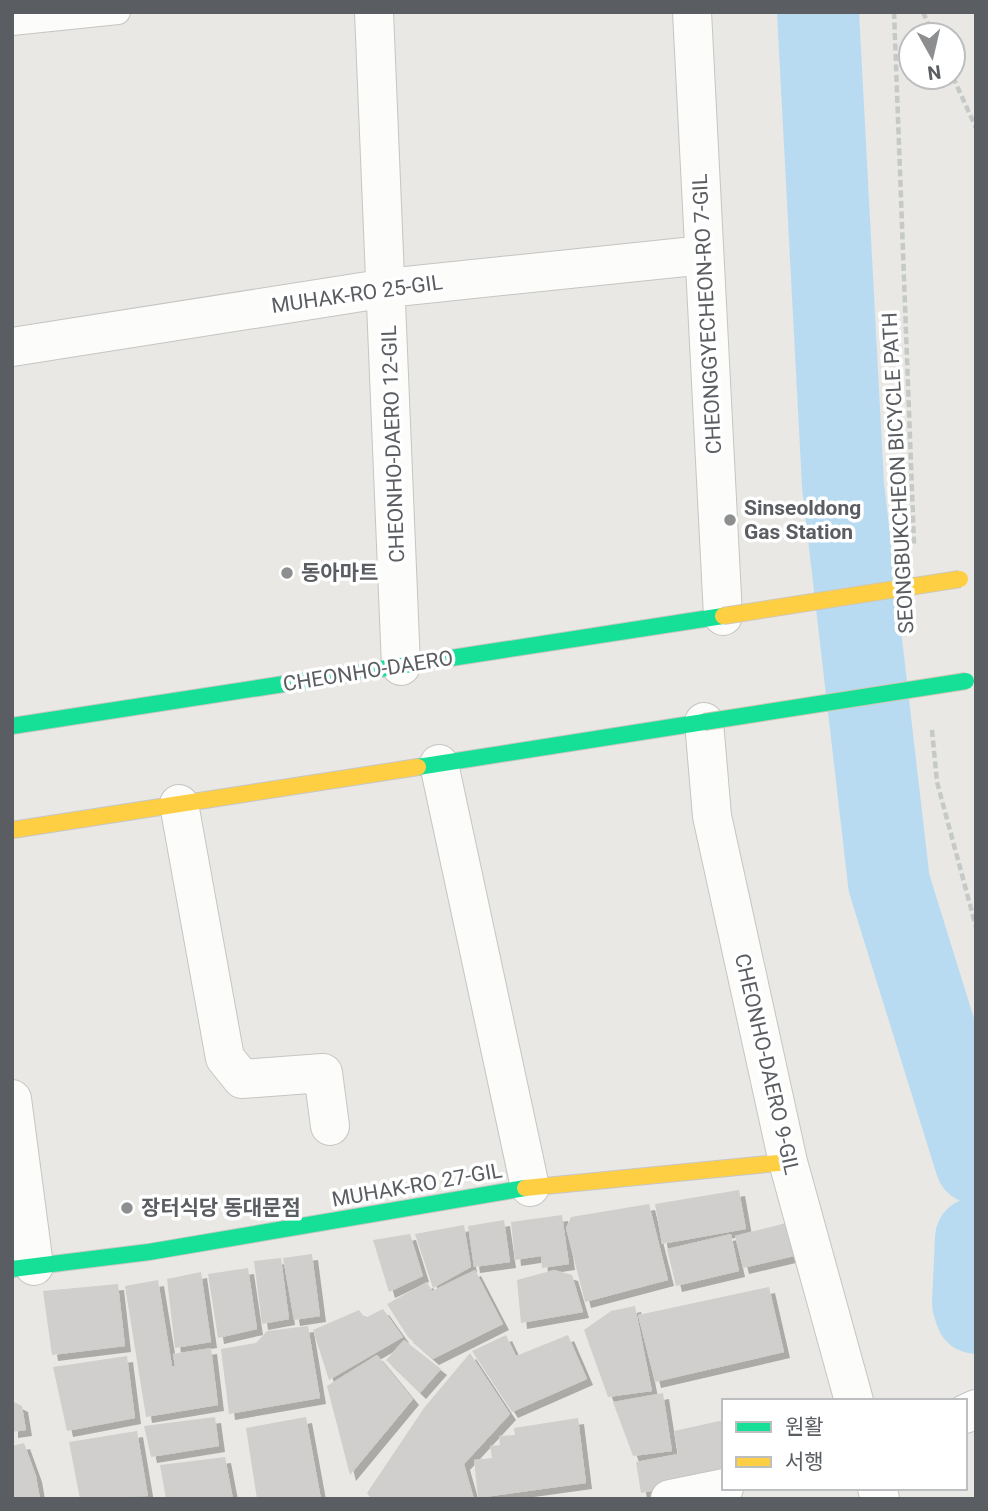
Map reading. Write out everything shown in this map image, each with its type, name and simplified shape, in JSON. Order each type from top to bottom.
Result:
[{"type":"main road","name":"CHEONHO-DAERO","points":[[12,726],[968,578]]},
{"type":"main road","points":[[12,830],[973,681]]},
{"type":"main road","name":"MUHAK-RO 27-GIL","points":[[23,1268],[149,1252],[530,1187],[788,1162]]},
{"type":"street","name":"CHEONHO-DAERO 12-GIL","points":[[374,12],[401,666]]},
{"type":"street","name":"CHEONGGYECHEON-RO 7-GIL","points":[[692,12],[723,616]]},
{"type":"street","name":"MUHAK-RO 25-GIL","points":[[12,347],[387,288],[704,255]]},
{"type":"street","name":"CHEONHO-DAERO 9-GIL","points":[[704,722],[712,816],[788,1162],[853,1399]]},
{"type":"street","points":[[439,764],[530,1187]]},
{"type":"street","points":[[179,804],[225,1058],[242,1079],[323,1073],[330,1126]]},
{"type":"street","points":[[12,1099],[23,1268]]},
{"type":"street","points":[[670,1499],[722,1488]]},
{"type":"lane","points":[[12,23],[118,12]]},
{"type":"path","name":"SEONGBUKCHEON BICYCLE PATH","points":[[894,12],[914,546]]},
{"type":"path","points":[[959,91],[976,128]]},
{"type":"path","points":[[931,727],[937,782],[976,927]]},
{"type":"building","points":[[739,1190],[746,1229],[662,1244],[655,1204]]},
{"type":"building","points":[[649,1204],[668,1280],[585,1302],[566,1228],[571,1217]]},
{"type":"building","points":[[562,1215],[569,1264],[542,1268],[541,1256],[515,1260],[511,1222]]},
{"type":"building","points":[[504,1220],[510,1262],[474,1267],[468,1226]]},
{"type":"building","points":[[786,1223],[794,1256],[743,1268],[735,1236]]},
{"type":"building","points":[[464,1225],[471,1267],[433,1288],[415,1234]]},
{"type":"building","points":[[410,1234],[423,1276],[389,1292],[373,1240]]},
{"type":"building","points":[[731,1234],[739,1271],[676,1286],[667,1249]]},
{"type":"building","points":[[312,1254],[320,1316],[294,1320],[283,1258]]},
{"type":"building","points":[[281,1258],[289,1319],[262,1324],[254,1261]]},
{"type":"building","points":[[248,1268],[257,1329],[218,1338],[208,1274]]},
{"type":"building","points":[[475,1270],[503,1324],[433,1359],[408,1337],[387,1304],[427,1282],[432,1291]]},
{"type":"building","points":[[554,1270],[572,1275],[583,1312],[521,1323],[517,1280]]},
{"type":"building","points":[[201,1272],[211,1342],[175,1348],[167,1279]]},
{"type":"building","points":[[158,1280],[172,1366],[175,1366],[173,1354],[211,1348],[218,1405],[146,1417],[125,1286]]},
{"type":"building","points":[[118,1284],[125,1346],[52,1355],[43,1291]]},
{"type":"building","points":[[769,1287],[784,1352],[655,1382],[638,1315]]},
{"type":"building","points":[[635,1306],[652,1391],[608,1397],[584,1330],[611,1311]]},
{"type":"building","points":[[383,1309],[403,1337],[329,1380],[313,1330],[359,1310],[365,1318]]},
{"type":"building","points":[[308,1326],[320,1398],[229,1414],[221,1349],[256,1343],[267,1331]]},
{"type":"building","points":[[506,1335],[516,1356],[568,1335],[587,1379],[512,1412],[472,1351]]},
{"type":"building","points":[[404,1340],[441,1369],[420,1393],[386,1360]]},
{"type":"building","points":[[470,1353],[510,1414],[464,1464],[474,1499],[371,1499],[367,1493],[424,1408]]},
{"type":"building","points":[[377,1355],[413,1399],[350,1475],[327,1386]]},
{"type":"building","points":[[127,1356],[135,1418],[67,1431],[53,1367]]},
{"type":"building","points":[[663,1393],[672,1451],[633,1456],[613,1402]]},
{"type":"building","points":[[12,1401],[22,1406],[26,1430],[12,1432]]},
{"type":"building","points":[[215,1417],[219,1446],[151,1457],[144,1426]]},
{"type":"building","points":[[306,1417],[321,1499],[257,1499],[246,1428]]},
{"type":"building","points":[[578,1418],[586,1483],[478,1498],[474,1460],[492,1458],[490,1446],[500,1445],[499,1436],[515,1435],[514,1428]]},
{"type":"building","points":[[722,1420],[722,1477],[641,1493],[636,1462],[678,1454],[674,1431]]},
{"type":"building","points":[[137,1431],[148,1496],[80,1499],[69,1442]]},
{"type":"building","points":[[24,1443],[36,1476],[40,1499],[12,1499],[12,1446]]},
{"type":"building","points":[[225,1457],[233,1499],[166,1499],[160,1465]]},
{"type":"waterway","points":[[818,12],[843,485],[889,883],[976,1163]]},
{"type":"waterway","points":[[976,1238],[973,1303],[976,1313]]},
{"type":"traffic: fast","points":[[12,726],[723,616]]},
{"type":"traffic: fast","points":[[704,722],[966,681]]},
{"type":"traffic: fast","points":[[418,767],[704,722]]},
{"type":"traffic: fast","points":[[12,1269],[149,1252],[525,1188]]},
{"type":"traffic: slow","points":[[723,616],[960,579]]},
{"type":"traffic: slow","points":[[12,830],[418,767]]},
{"type":"traffic: slow","points":[[525,1188],[788,1162]]},
{"type":"place","name":"Sinseoldong Gas Station","points":[[730,520]]},
{"type":"place","name":"동아마트","points":[[287,573]]},
{"type":"place","name":"장터식당 동대문점","points":[[127,1208]]}]
